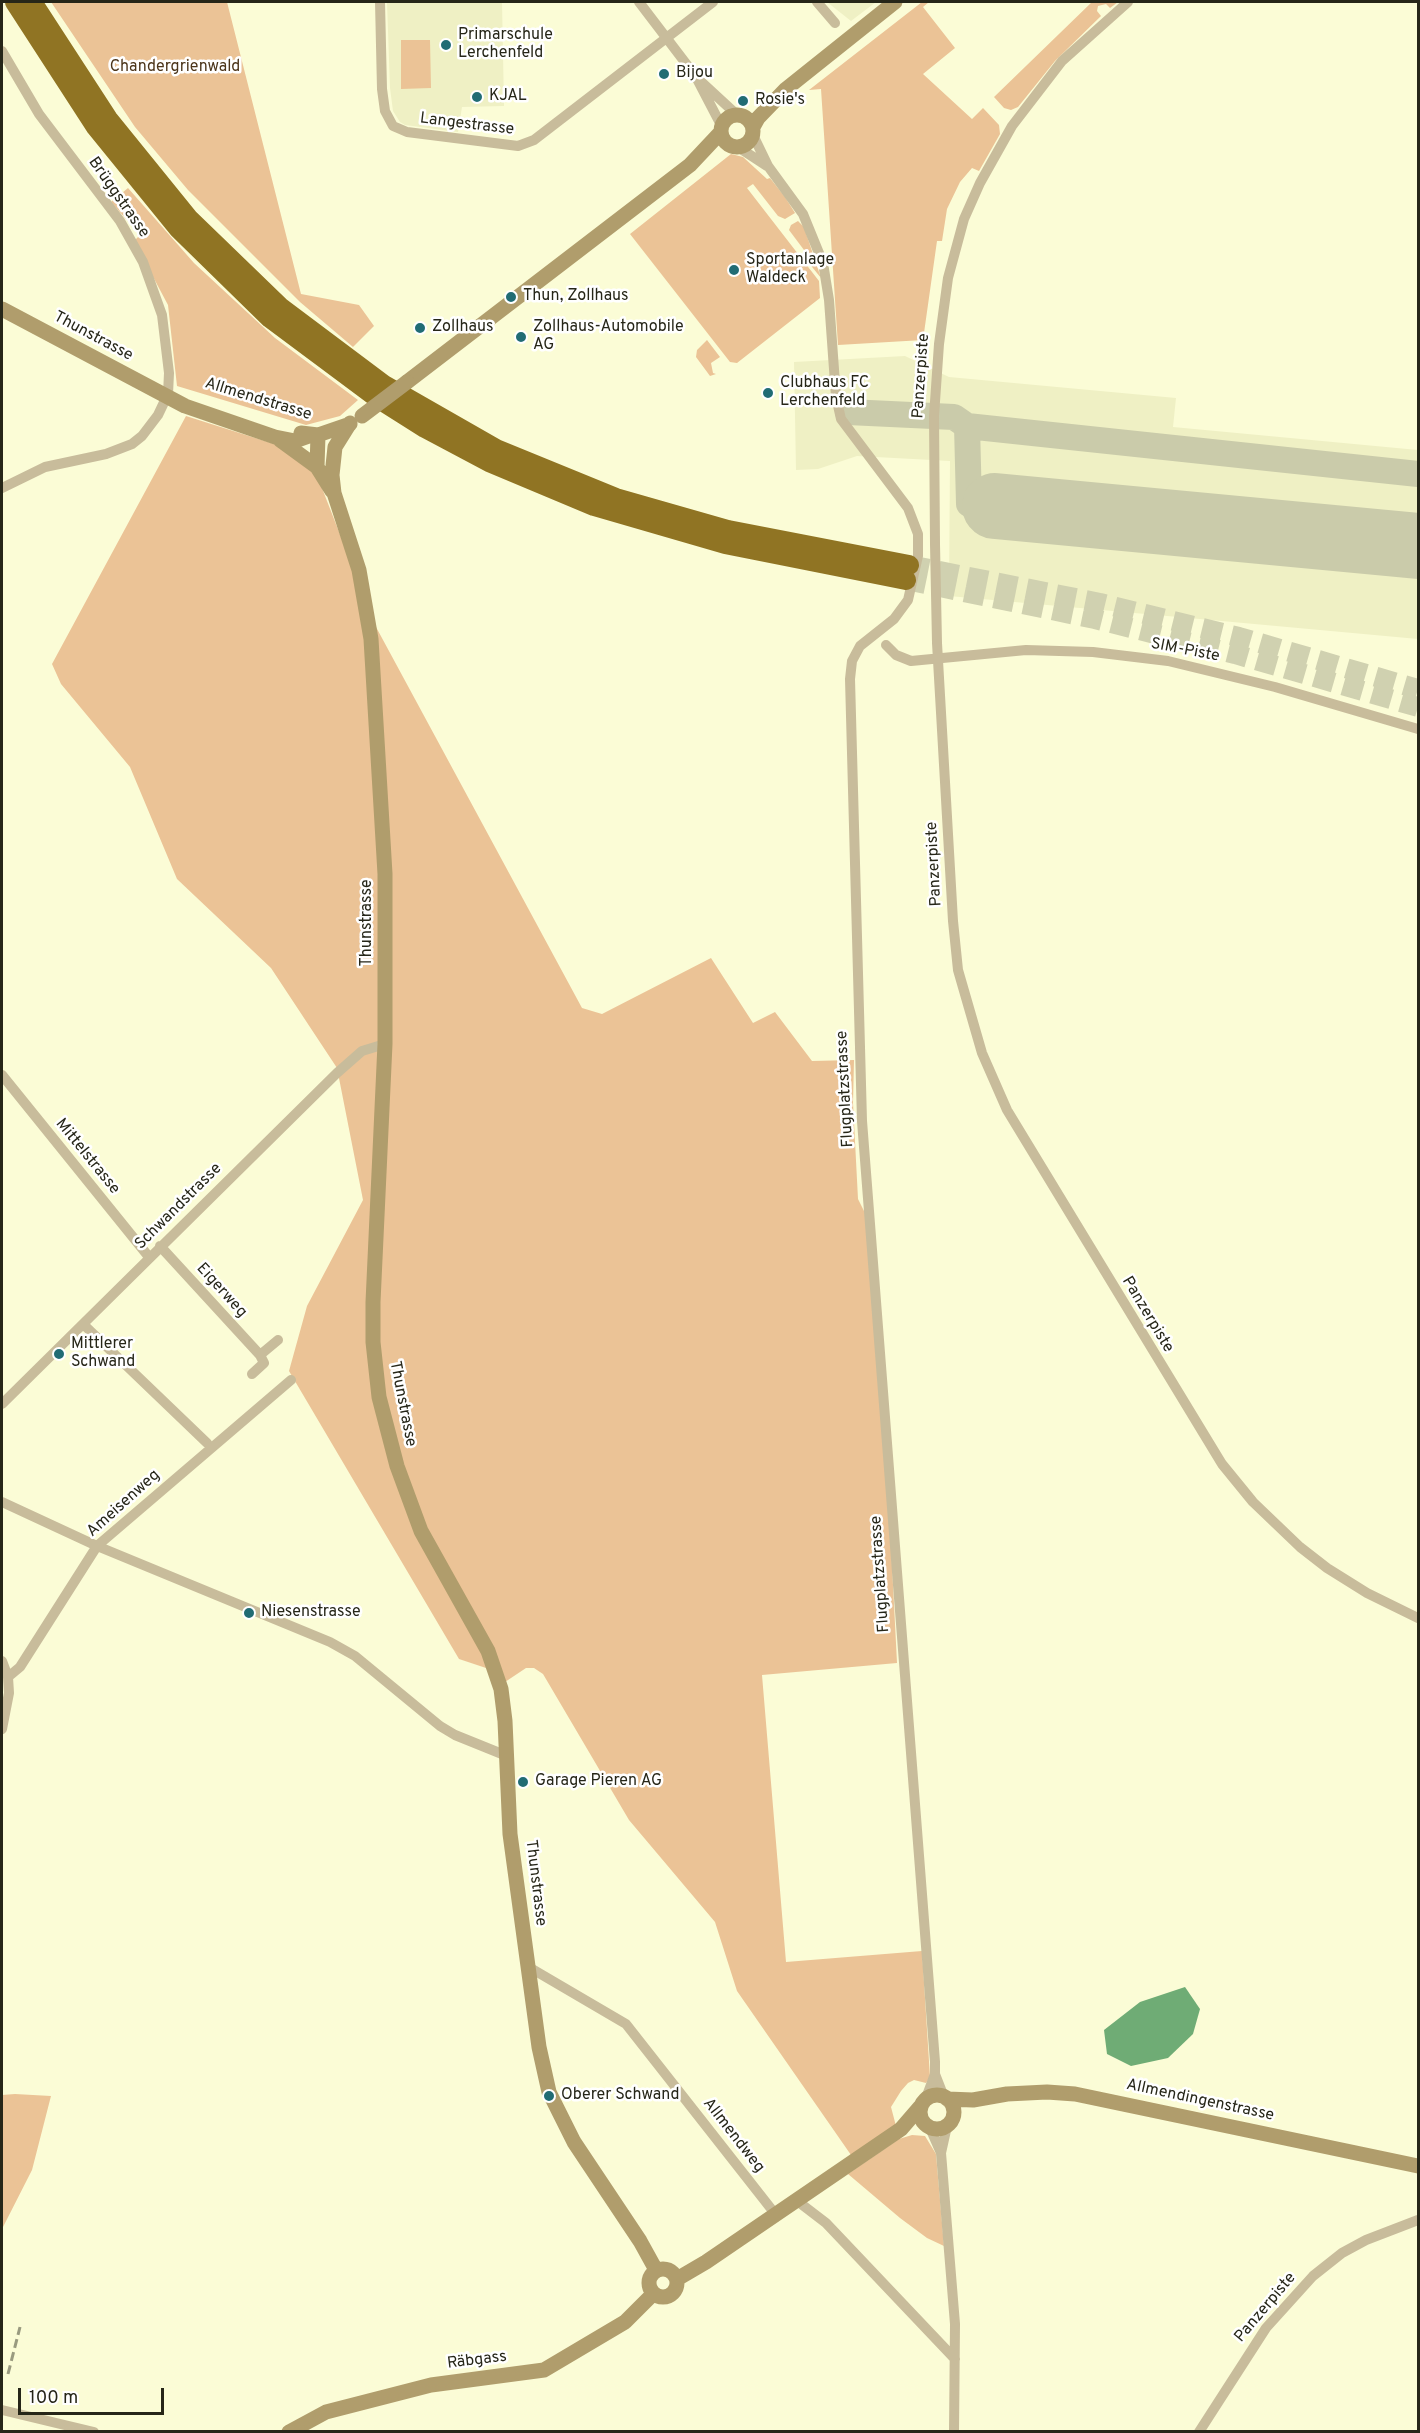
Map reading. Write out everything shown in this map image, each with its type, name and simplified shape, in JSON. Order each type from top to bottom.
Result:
[{"type":"highway","points":[[15,2],[52,63],[96,127],[178,228],[222,274],[277,324],[383,402],[479,457],[594,506],[717,542],[908,573],[728,530],[616,498],[496,449],[384,385],[280,307],[189,219],[108,119],[32,2]]},
{"type":"street","name":"Langestrasse","points":[[380,2],[382,89],[385,111],[393,126],[406,132],[511,147],[526,145],[534,140],[666,39]]},
{"type":"street","points":[[639,2],[697,78],[738,114],[753,131]]},
{"type":"street","points":[[666,39],[713,2]]},
{"type":"street","points":[[817,2],[835,23]]},
{"type":"street","points":[[697,78],[721,128],[723,139],[734,146],[746,144],[758,118],[786,89],[895,2]]},
{"type":"street","name":"Panzerpiste","points":[[1128,2],[1073,49],[1036,92],[997,150],[964,219],[948,278],[939,344],[934,416],[935,544],[938,657],[955,947],[964,992],[991,1080],[1024,1140],[1222,1464],[1253,1502],[1300,1547],[1367,1593],[1419,1617]]},
{"type":"street","name":"Brüggstrasse","points":[[2,51],[39,114],[120,221],[143,262],[154,289],[165,331],[170,373],[168,394],[151,426],[132,444],[106,454],[45,467],[2,488]]},
{"type":"street","points":[[721,128],[726,118],[786,89]]},
{"type":"street","name":"Allmendstrasse","points":[[168,394],[188,397],[313,436],[356,420],[690,165],[721,128]]},
{"type":"street","name":"Flugplatzstrasse","points":[[753,131],[768,166],[806,221],[825,271],[836,397],[841,419],[908,508],[916,525],[919,545],[908,600],[894,619],[860,646],[852,661],[850,679],[862,1121],[935,2074],[946,2098]]},
{"type":"street","name":"Allmendstrasse","points":[[690,165],[734,146]]},
{"type":"street","name":"Flugplatzstrasse","points":[[734,146],[768,166]]},
{"type":"street","name":"Thunstrasse","points":[[2,309],[168,394]]},
{"type":"street","name":"Allmendstrasse","points":[[168,394],[185,406],[275,437]]},
{"type":"street","name":"Thunstrasse","points":[[356,420],[333,454],[332,476],[334,493],[358,570],[375,673],[385,874],[385,1044],[373,1302],[373,1342],[380,1397],[397,1466],[421,1531],[481,1637],[495,1668],[504,1707],[510,1834],[527,1966],[542,2065],[552,2101],[574,2142],[640,2241],[656,2270]]},
{"type":"street","points":[[275,437],[295,441],[313,436],[317,467]]},
{"type":"street","name":"Thunstrasse","points":[[313,436],[332,476]]},
{"type":"street","name":"Thunstrasse","points":[[275,437],[308,457],[334,493]]},
{"type":"street","points":[[919,545],[935,544]]},
{"type":"street","name":"SIM-Piste","points":[[885,645],[903,659],[1059,650],[1150,659],[1247,679],[1419,729]]},
{"type":"street","name":"Schwandstrasse","points":[[2,1404],[160,1246],[356,1056],[369,1047],[385,1044]]},
{"type":"street","name":"Mittelstrasse","points":[[2,1075],[149,1257]]},
{"type":"street","name":"Eigerweg","points":[[160,1246],[260,1355]]},
{"type":"street","points":[[84,1324],[207,1443]]},
{"type":"street","points":[[252,1374],[264,1363],[260,1355],[278,1340]]},
{"type":"street","name":"Ameisenweg","points":[[8,1677],[20,1666],[97,1546],[291,1380]]},
{"type":"street","points":[[2,1502],[97,1546],[335,1644],[370,1667],[440,1726],[455,1735],[507,1756]]},
{"type":"street","points":[[2,1661],[8,1677],[8,1707],[2,1729]]},
{"type":"street","name":"Allmendweg","points":[[527,1966],[626,2024],[776,2215]]},
{"type":"street","name":"Flugplatzstrasse","points":[[923,2103],[935,2074]]},
{"type":"street","name":"Allmendingenstrasse","points":[[946,2098],[973,2100],[1027,2093],[1083,2096],[1419,2166]]},
{"type":"street","points":[[677,2278],[696,2269],[901,2129],[923,2103],[935,2095],[946,2098],[952,2105],[951,2121],[941,2153],[956,2324],[954,2432]]},
{"type":"street","points":[[901,2129],[927,2127],[939,2130],[973,2100]]},
{"type":"street","points":[[923,2103],[920,2119],[941,2153]]},
{"type":"street","points":[[796,2200],[826,2223],[955,2359]]},
{"type":"street","name":"Panzerpiste","points":[[1199,2432],[1266,2328],[1313,2276],[1342,2253],[1366,2240],[1419,2220]]},
{"type":"street","points":[[656,2270],[670,2270],[677,2278],[677,2287],[671,2295],[662,2297],[653,2294],[648,2281],[656,2270]]},
{"type":"street","name":"Räbgass","points":[[288,2432],[326,2412],[431,2385],[544,2370],[625,2322],[641,2309],[653,2294]]},
{"type":"street","points":[[2,2410],[94,2432]]},
{"type":"shaded area","name":"Primarschule Lerchenfeld","points":[[387,2],[502,2],[504,106],[462,107],[458,132],[405,125],[400,122],[393,111],[390,88]]},
{"type":"shaded area","points":[[827,2],[876,2],[851,21]]},
{"type":"shaded area","points":[[905,356],[949,377],[1176,398],[1173,427],[1418,450],[1418,639],[949,596],[950,461],[857,456],[818,469],[796,470],[794,362]]},
{"type":"shaded area","points":[[1185,1987],[1200,2009],[1193,2034],[1168,2058],[1131,2066],[1107,2054],[1104,2030],[1140,2002]]},
{"type":"green space","name":"Chandergrienwald","points":[[51,2],[227,2],[301,294],[359,305],[374,326],[353,347],[300,302],[188,190],[135,127]]},
{"type":"green space","points":[[922,2],[929,2],[923,7],[955,48],[923,74],[972,119],[983,108],[999,125],[1000,134],[979,171],[972,168],[960,182],[947,209],[942,241],[937,241],[923,340],[838,345],[821,89],[809,90]]},
{"type":"green space","points":[[1092,2],[1118,2],[1110,8],[1106,4],[1098,6],[1097,11],[1101,16],[1055,61],[1018,107],[1011,110],[1004,108],[994,97]]},
{"type":"green space","points":[[401,40],[430,40],[431,88],[401,89]]},
{"type":"green space","name":"Sportanlage Waldeck","points":[[731,154],[743,157],[767,179],[770,178],[795,213],[785,219],[778,216],[753,184],[747,188],[819,281],[820,298],[737,363],[730,362],[630,234]]},
{"type":"green space","points":[[128,188],[194,263],[275,338],[358,400],[340,416],[306,425],[177,386],[168,305],[134,241],[140,235],[111,202]]},
{"type":"green space","points":[[798,221],[804,227],[821,278],[804,257],[807,254],[789,230],[791,225]]},
{"type":"green space","points":[[707,340],[720,357],[711,363],[713,373],[716,374],[710,376],[696,357],[697,350]]},
{"type":"green space","points":[[186,416],[290,449],[308,464],[320,483],[376,627],[582,1008],[602,1014],[711,958],[753,1023],[775,1012],[812,1061],[854,1060],[853,1103],[858,1199],[875,1233],[897,1663],[762,1675],[786,1962],[922,1951],[930,2077],[926,2083],[914,2080],[908,2083],[891,2107],[896,2126],[851,2155],[737,1991],[715,1922],[629,1820],[543,1674],[534,1668],[526,1668],[505,1682],[498,1672],[459,1659],[289,1371],[307,1306],[363,1200],[337,1068],[271,968],[177,879],[130,767],[61,684],[52,664]]},
{"type":"green space","points":[[2,2095],[51,2096],[32,2170],[2,2229]]},
{"type":"green space","points":[[912,2135],[925,2136],[936,2154],[944,2246],[927,2238],[900,2218],[848,2174],[899,2139]]},
{"type":"taxiway","points":[[848,412],[954,417],[967,426],[1418,474]]},
{"type":"taxiway","points":[[967,426],[969,504],[995,506]]},
{"type":"runway","points":[[995,506],[1418,546]]},
{"type":"tunnel","points":[[909,565],[1100,603],[1239,637],[1418,689]]},
{"type":"tunnel","points":[[906,580],[1095,619],[1235,654],[1418,707]]},
{"type":"railway","points":[[8,2374],[20,2327]]},
{"type":"place","name":"Primarschule Lerchenfeld","points":[[446,45]]},
{"type":"place","name":"Bijou","points":[[664,74]]},
{"type":"place","name":"KJAL","points":[[477,97]]},
{"type":"place","name":"Rosie's","points":[[743,101]]},
{"type":"place","name":"Sportanlage Waldeck","points":[[734,270]]},
{"type":"place","name":"Thun, Zollhaus","points":[[511,297]]},
{"type":"place","name":"Zollhaus","points":[[420,328]]},
{"type":"place","name":"Zollhaus-Automobile AG","points":[[521,337]]},
{"type":"place","name":"Clubhaus FC Lerchenfeld","points":[[768,393]]},
{"type":"place","name":"Mittlerer Schwand","points":[[59,1354]]},
{"type":"place","name":"Niesenstrasse","points":[[249,1613]]},
{"type":"place","name":"Garage Pieren AG","points":[[523,1782]]},
{"type":"place","name":"Oberer Schwand","points":[[549,2096]]}]
